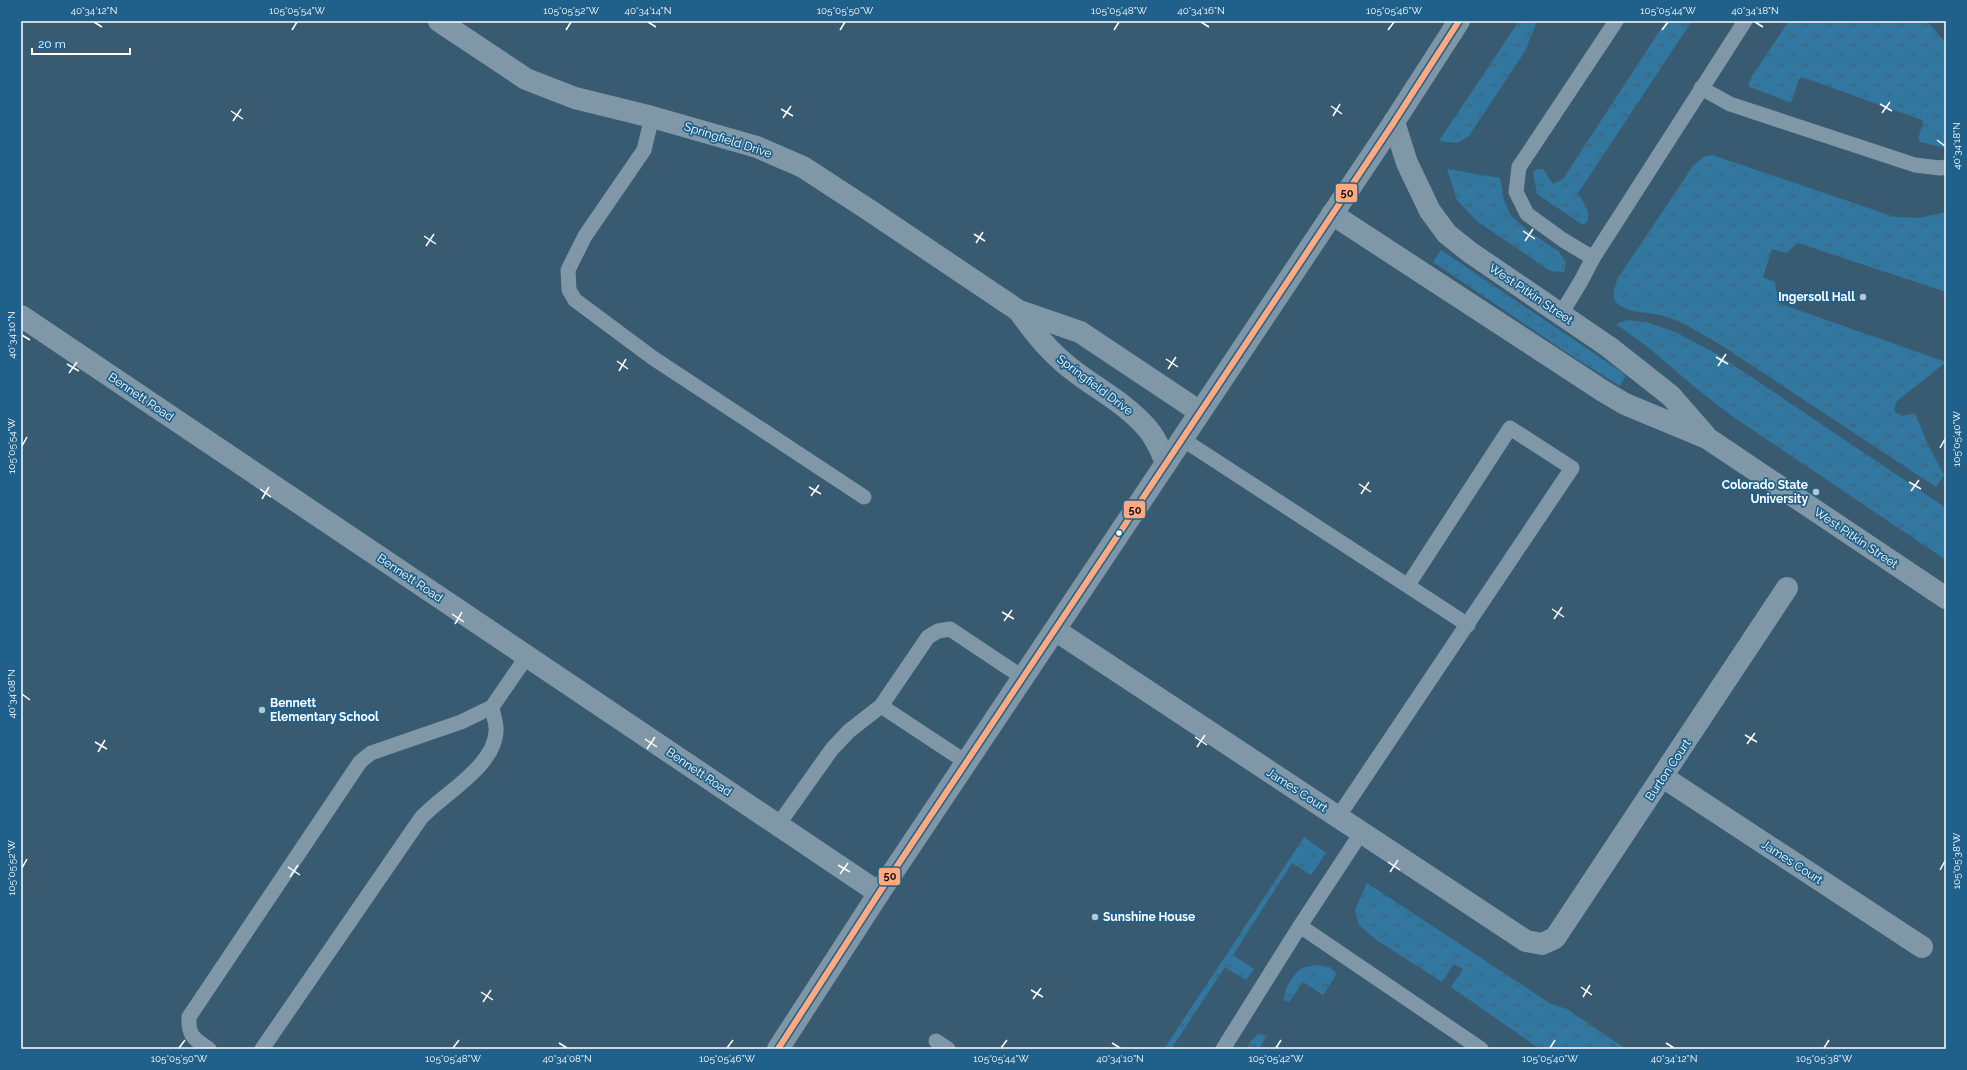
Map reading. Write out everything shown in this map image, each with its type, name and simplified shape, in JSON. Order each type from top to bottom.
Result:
[{"type":"main road","points":[[778,1049],[1022,677],[1055,630],[1394,122],[1459,21]]},
{"type":"street","name":"Springfield Drive","points":[[439,21],[526,79],[575,98],[652,117],[757,147],[803,167],[1019,311],[1080,332],[1200,412]]},
{"type":"street","name":"West Pitkin Street","points":[[1394,122],[1407,163],[1430,212],[1447,234],[1471,254],[1609,347],[1671,396],[1707,438]]},
{"type":"street","name":"West Pitkin Street","points":[[1332,214],[1625,404],[1707,438],[1946,598]]},
{"type":"street","name":"Springfield Drive","points":[[1019,311],[1037,337],[1063,363],[1129,410],[1148,428],[1157,442],[1166,463]]},
{"type":"street","name":"Bennett Road","points":[[21,316],[879,893]]},
{"type":"street","name":"Burton Court","points":[[1542,944],[1555,938],[1787,588]]},
{"type":"street","name":"James Court","points":[[1055,630],[1526,941],[1542,944]]},
{"type":"street","name":"James Court","points":[[1663,777],[1922,947]]},
{"type":"lane","points":[[1593,258],[1563,240],[1527,214],[1516,192],[1519,167],[1616,21]]},
{"type":"lane","points":[[1561,314],[1574,294],[1593,258],[1745,21]]},
{"type":"lane","points":[[1701,88],[1730,104],[1915,165],[1940,168],[1946,167]]},
{"type":"lane","points":[[652,117],[644,150],[585,236],[568,270],[569,290],[575,300],[653,358],[864,497]]},
{"type":"lane","points":[[1338,817],[1572,468],[1510,428],[1408,585]]},
{"type":"lane","points":[[1182,439],[1468,625]]},
{"type":"lane","points":[[778,825],[832,749],[849,731],[881,706],[928,637],[938,631],[950,629],[1022,677]]},
{"type":"lane","points":[[209,1049],[194,1040],[188,1028],[189,1016],[360,762],[371,753],[460,722],[492,707],[527,656]]},
{"type":"lane","points":[[881,706],[966,762]]},
{"type":"lane","points":[[262,1049],[421,818],[433,804],[478,769],[492,746],[496,731],[492,707]]},
{"type":"lane","points":[[1223,1049],[1300,926],[1361,833]]},
{"type":"lane","points":[[1300,926],[1481,1049]]},
{"type":"green space","points":[[1519,21],[1537,21],[1525,51],[1469,136],[1457,143],[1439,141]]},
{"type":"green space","points":[[1666,21],[1692,21],[1578,193],[1588,211],[1588,221],[1583,225],[1537,194],[1533,172],[1537,169],[1543,169],[1553,184],[1563,179]]},
{"type":"green space","points":[[1789,21],[1927,21],[1946,43],[1946,148],[1920,142],[1918,139],[1923,123],[1922,120],[1802,77],[1799,79],[1792,101],[1789,102],[1750,87],[1748,85],[1752,76]]},
{"type":"green space","points":[[1712,155],[1895,217],[1919,218],[1946,212],[1946,292],[1798,243],[1786,253],[1772,249],[1763,277],[1775,282],[1778,303],[1946,362],[1896,402],[1894,411],[1902,416],[1915,413],[1928,445],[1944,475],[1936,487],[1699,332],[1668,317],[1636,312],[1620,306],[1616,302],[1614,293],[1618,278],[1693,166],[1703,157]]},
{"type":"green space","points":[[1447,169],[1500,178],[1504,200],[1511,216],[1531,233],[1558,251],[1566,262],[1564,272],[1550,271],[1477,221],[1457,200]]},
{"type":"green space","points":[[1441,250],[1626,375],[1620,386],[1572,356],[1433,262]]},
{"type":"green space","points":[[1628,320],[1649,323],[1675,332],[1717,354],[1946,508],[1946,560],[1732,416],[1697,389],[1649,348],[1616,324]]},
{"type":"green space","points":[[1304,837],[1326,853],[1311,875],[1292,863],[1233,955],[1254,969],[1246,980],[1225,967],[1171,1049],[1164,1049]]},
{"type":"green space","points":[[1367,883],[1551,1004],[1567,1009],[1626,1049],[1540,1049],[1451,987],[1463,969],[1454,964],[1442,982],[1375,939],[1359,925],[1355,910]]},
{"type":"green space","points":[[1317,965],[1330,967],[1337,974],[1323,995],[1303,982],[1289,1002],[1284,1000],[1287,987],[1295,975],[1303,968]]},
{"type":"green space","points":[[1258,1034],[1267,1035],[1259,1049],[1247,1049],[1250,1042]]},
{"type":"transit line","name":"50","points":[[778,1049],[879,893],[1394,122],[1459,21]]},
{"type":"place","name":"Ingersoll Hall","points":[[1863,297]]},
{"type":"place","name":"Colorado State University","points":[[1816,492]]},
{"type":"place","name":"Bennett Elementary School","points":[[262,710]]},
{"type":"place","name":"Sunshine House","points":[[1095,917]]}]
